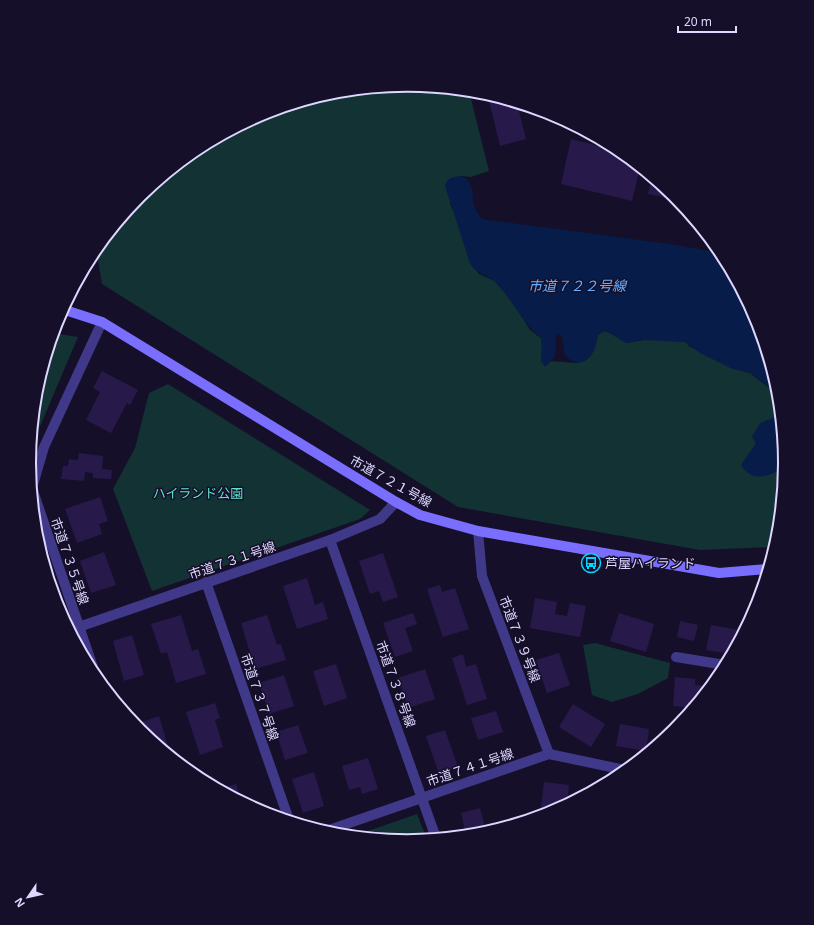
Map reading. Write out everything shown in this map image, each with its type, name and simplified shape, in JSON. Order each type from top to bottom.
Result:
[{"type":"street","name":"市道７２１号線","points":[[68,311],[102,322],[396,502],[420,515],[478,530],[719,573],[762,570]]},
{"type":"street","name":"市道７３５号線","points":[[36,473],[44,447],[102,322]]},
{"type":"street","name":"市道７３１号線","points":[[74,628],[330,540],[380,519],[396,502]]},
{"type":"street","name":"市道７３５号線","points":[[39,512],[73,625]]},
{"type":"street","name":"市道７３９号線","points":[[478,530],[482,576],[549,754]]},
{"type":"street","name":"市道７３８号線","points":[[330,540],[434,833]]},
{"type":"street","name":"市道７３７号線","points":[[206,582],[287,814]]},
{"type":"street","points":[[676,656],[718,664]]},
{"type":"street","points":[[549,754],[617,768]]},
{"type":"street","name":"市道７４１号線","points":[[339,827],[549,754]]},
{"type":"green space","points":[[383,92],[431,92],[471,98],[489,171],[471,177],[461,176],[450,204],[458,220],[470,263],[479,274],[495,281],[512,301],[530,330],[541,338],[541,361],[547,365],[551,361],[577,363],[588,359],[592,354],[598,335],[603,331],[610,333],[626,343],[661,337],[674,341],[686,342],[689,346],[731,368],[750,373],[771,389],[775,417],[760,424],[753,437],[756,443],[754,448],[778,461],[775,511],[768,547],[700,550],[458,507],[102,284],[98,258],[128,218],[145,200],[181,168],[222,141],[243,130],[288,111],[311,104],[359,95]]},
{"type":"green space","points":[[59,334],[78,337],[37,432],[43,390]]},
{"type":"green space","name":"ハイランド公園","points":[[168,384],[370,510],[360,519],[152,591],[113,489],[135,448],[149,393]]},
{"type":"green space","points":[[595,643],[670,663],[668,678],[638,694],[612,702],[592,695],[583,645]]},
{"type":"green space","points":[[417,814],[425,833],[407,834],[368,831]]},
{"type":"water","name":"市道７２２号線","points":[[461,176],[469,182],[475,208],[482,219],[670,244],[712,251],[740,298],[750,321],[758,343],[771,390],[750,373],[731,368],[700,353],[685,342],[644,340],[626,343],[604,331],[598,335],[595,349],[591,356],[579,363],[566,356],[564,353],[562,337],[558,334],[556,336],[555,356],[545,367],[541,361],[541,338],[523,319],[508,297],[496,283],[475,270],[470,263],[445,186],[447,181],[453,177]]},
{"type":"water","points":[[775,416],[778,471],[762,476],[751,475],[741,465],[756,443],[752,437],[760,423]]},
{"type":"building","points":[[489,101],[518,109],[526,139],[500,146]]},
{"type":"building","points":[[571,139],[600,146],[639,173],[632,201],[561,184]]},
{"type":"building","points":[[651,183],[667,198],[648,194]]},
{"type":"building","points":[[102,371],[138,390],[130,405],[127,403],[111,433],[86,420],[100,392],[93,388]]},
{"type":"building","points":[[79,453],[103,456],[102,469],[112,470],[111,479],[93,478],[93,473],[85,472],[84,481],[61,479],[63,466],[68,466],[69,459],[78,460]]},
{"type":"building","points":[[100,497],[108,521],[99,524],[102,534],[77,543],[65,509]]},
{"type":"building","points":[[104,552],[116,585],[91,593],[80,561]]},
{"type":"building","points":[[383,553],[398,597],[383,602],[379,591],[370,594],[359,561]]},
{"type":"building","points":[[307,578],[315,605],[323,602],[328,619],[297,629],[283,586]]},
{"type":"building","points":[[440,585],[442,592],[455,588],[469,629],[443,637],[427,589]]},
{"type":"building","points":[[535,598],[557,602],[555,614],[567,616],[570,603],[586,606],[580,637],[530,628]]},
{"type":"building","points":[[413,613],[417,624],[405,628],[413,651],[395,657],[383,623]]},
{"type":"building","points":[[619,613],[654,624],[646,652],[610,641]]},
{"type":"building","points":[[181,615],[192,651],[198,649],[206,674],[176,683],[167,652],[161,654],[151,624]]},
{"type":"building","points":[[267,615],[277,645],[281,644],[286,660],[255,669],[241,623]]},
{"type":"building","points":[[680,621],[698,625],[694,641],[677,637]]},
{"type":"building","points":[[711,625],[738,630],[725,653],[706,650]]},
{"type":"building","points":[[132,635],[144,675],[124,681],[113,641]]},
{"type":"building","points":[[559,653],[570,685],[547,693],[536,660]]},
{"type":"building","points":[[463,654],[466,667],[476,664],[487,699],[467,705],[452,658]]},
{"type":"building","points":[[336,664],[347,698],[324,706],[313,671]]},
{"type":"building","points":[[425,669],[435,699],[408,708],[398,678]]},
{"type":"building","points":[[284,675],[294,706],[269,714],[259,683]]},
{"type":"building","points":[[675,677],[695,679],[695,685],[703,686],[686,707],[673,706]]},
{"type":"building","points":[[215,703],[220,718],[215,720],[223,747],[200,755],[186,712]]},
{"type":"building","points":[[573,704],[605,724],[591,747],[559,727]]},
{"type":"building","points":[[496,711],[503,732],[478,740],[471,718]]},
{"type":"building","points":[[159,716],[168,746],[162,741],[142,722]]},
{"type":"building","points":[[620,724],[649,729],[647,745],[641,750],[616,746]]},
{"type":"building","points":[[298,725],[308,753],[285,760],[276,732]]},
{"type":"building","points":[[445,730],[458,767],[439,774],[426,736]]},
{"type":"building","points":[[368,758],[378,789],[362,794],[360,787],[349,790],[342,766]]},
{"type":"building","points":[[314,772],[324,806],[303,813],[292,779]]},
{"type":"building","points":[[544,782],[569,785],[568,796],[541,808]]},
{"type":"building","points":[[236,784],[239,793],[227,787]]},
{"type":"building","points":[[480,808],[485,825],[464,828],[461,813]]},
{"type":"place","name":"芦屋ハイランド","points":[[591,563]]}]
